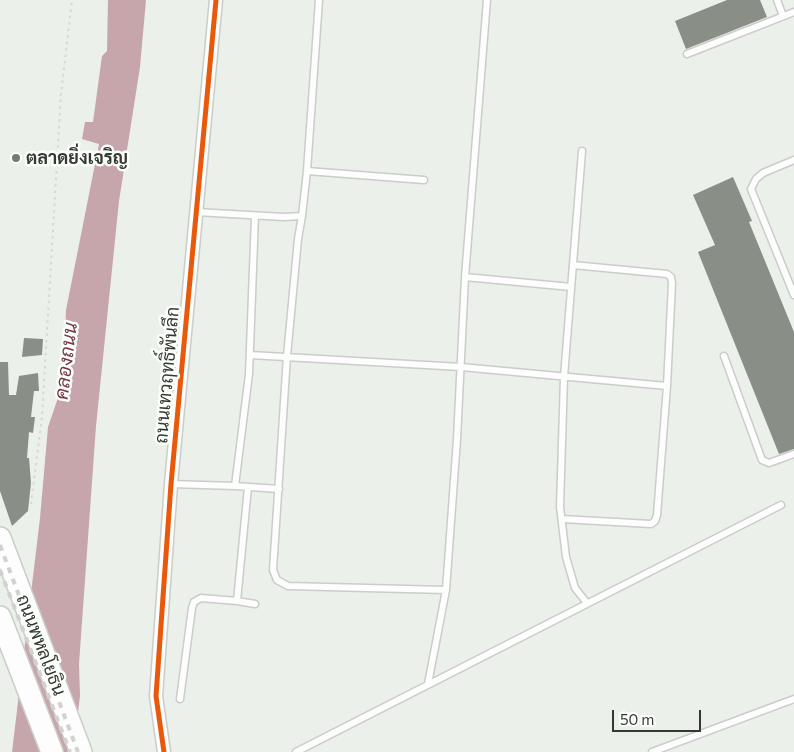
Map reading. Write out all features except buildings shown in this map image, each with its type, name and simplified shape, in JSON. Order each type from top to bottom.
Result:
[{"type":"main road","name":"ถนนพหลโยธิน","points":[[3,546],[81,752]]},
{"type":"main road","name":"ถนนพหลโยธิน","points":[[0,617],[52,752]]},
{"type":"street","name":"ถนนเทวฤทธิ์พันลึก","points":[[164,752],[156,696],[171,484],[216,0]]},
{"type":"lane","points":[[319,0],[307,171],[298,240],[287,356],[273,570],[277,580],[288,586],[446,590]]},
{"type":"lane","points":[[428,684],[446,590],[465,277],[487,0]]},
{"type":"lane","points":[[777,0],[783,16]]},
{"type":"lane","points":[[686,54],[794,12]]},
{"type":"lane","points":[[582,151],[564,378],[560,507],[566,557],[575,588],[587,603]]},
{"type":"lane","points":[[794,160],[763,172],[756,179],[751,189],[794,295]]},
{"type":"lane","points":[[307,171],[424,180]]},
{"type":"lane","points":[[196,212],[256,216],[302,216]]},
{"type":"lane","points":[[235,486],[249,374],[256,216]]},
{"type":"lane","points":[[562,519],[651,524],[655,521],[668,386],[671,277],[667,274],[573,265]]},
{"type":"lane","points":[[465,277],[571,287]]},
{"type":"lane","points":[[250,356],[287,356],[461,367],[564,378],[668,386]]},
{"type":"lane","points":[[724,356],[762,460],[769,463],[794,454]]},
{"type":"lane","points":[[171,484],[279,489]]},
{"type":"lane","points":[[236,601],[248,487]]},
{"type":"lane","points":[[296,752],[781,505]]},
{"type":"lane","points":[[180,699],[194,602],[200,598],[255,604]]},
{"type":"lane","points":[[652,752],[794,699]]},
{"type":"path","points":[[31,504],[42,417],[61,94],[72,0]]},
{"type":"water","name":"คลองถนน","points":[[108,0],[146,0],[140,67],[119,201],[96,426],[79,664],[80,696],[73,752],[12,752],[40,518],[48,427],[63,383],[66,310],[99,144],[82,139],[85,122],[93,122],[102,56],[107,51]]},
{"type":"railway","points":[[0,545],[78,752]]},
{"type":"railway","points":[[0,570],[70,752]]},
{"type":"cycle path","points":[[164,752],[156,696],[171,484],[216,0]]},
{"type":"place","name":"ตลาดยิ่งเจริญ","points":[[16,158]]}]
